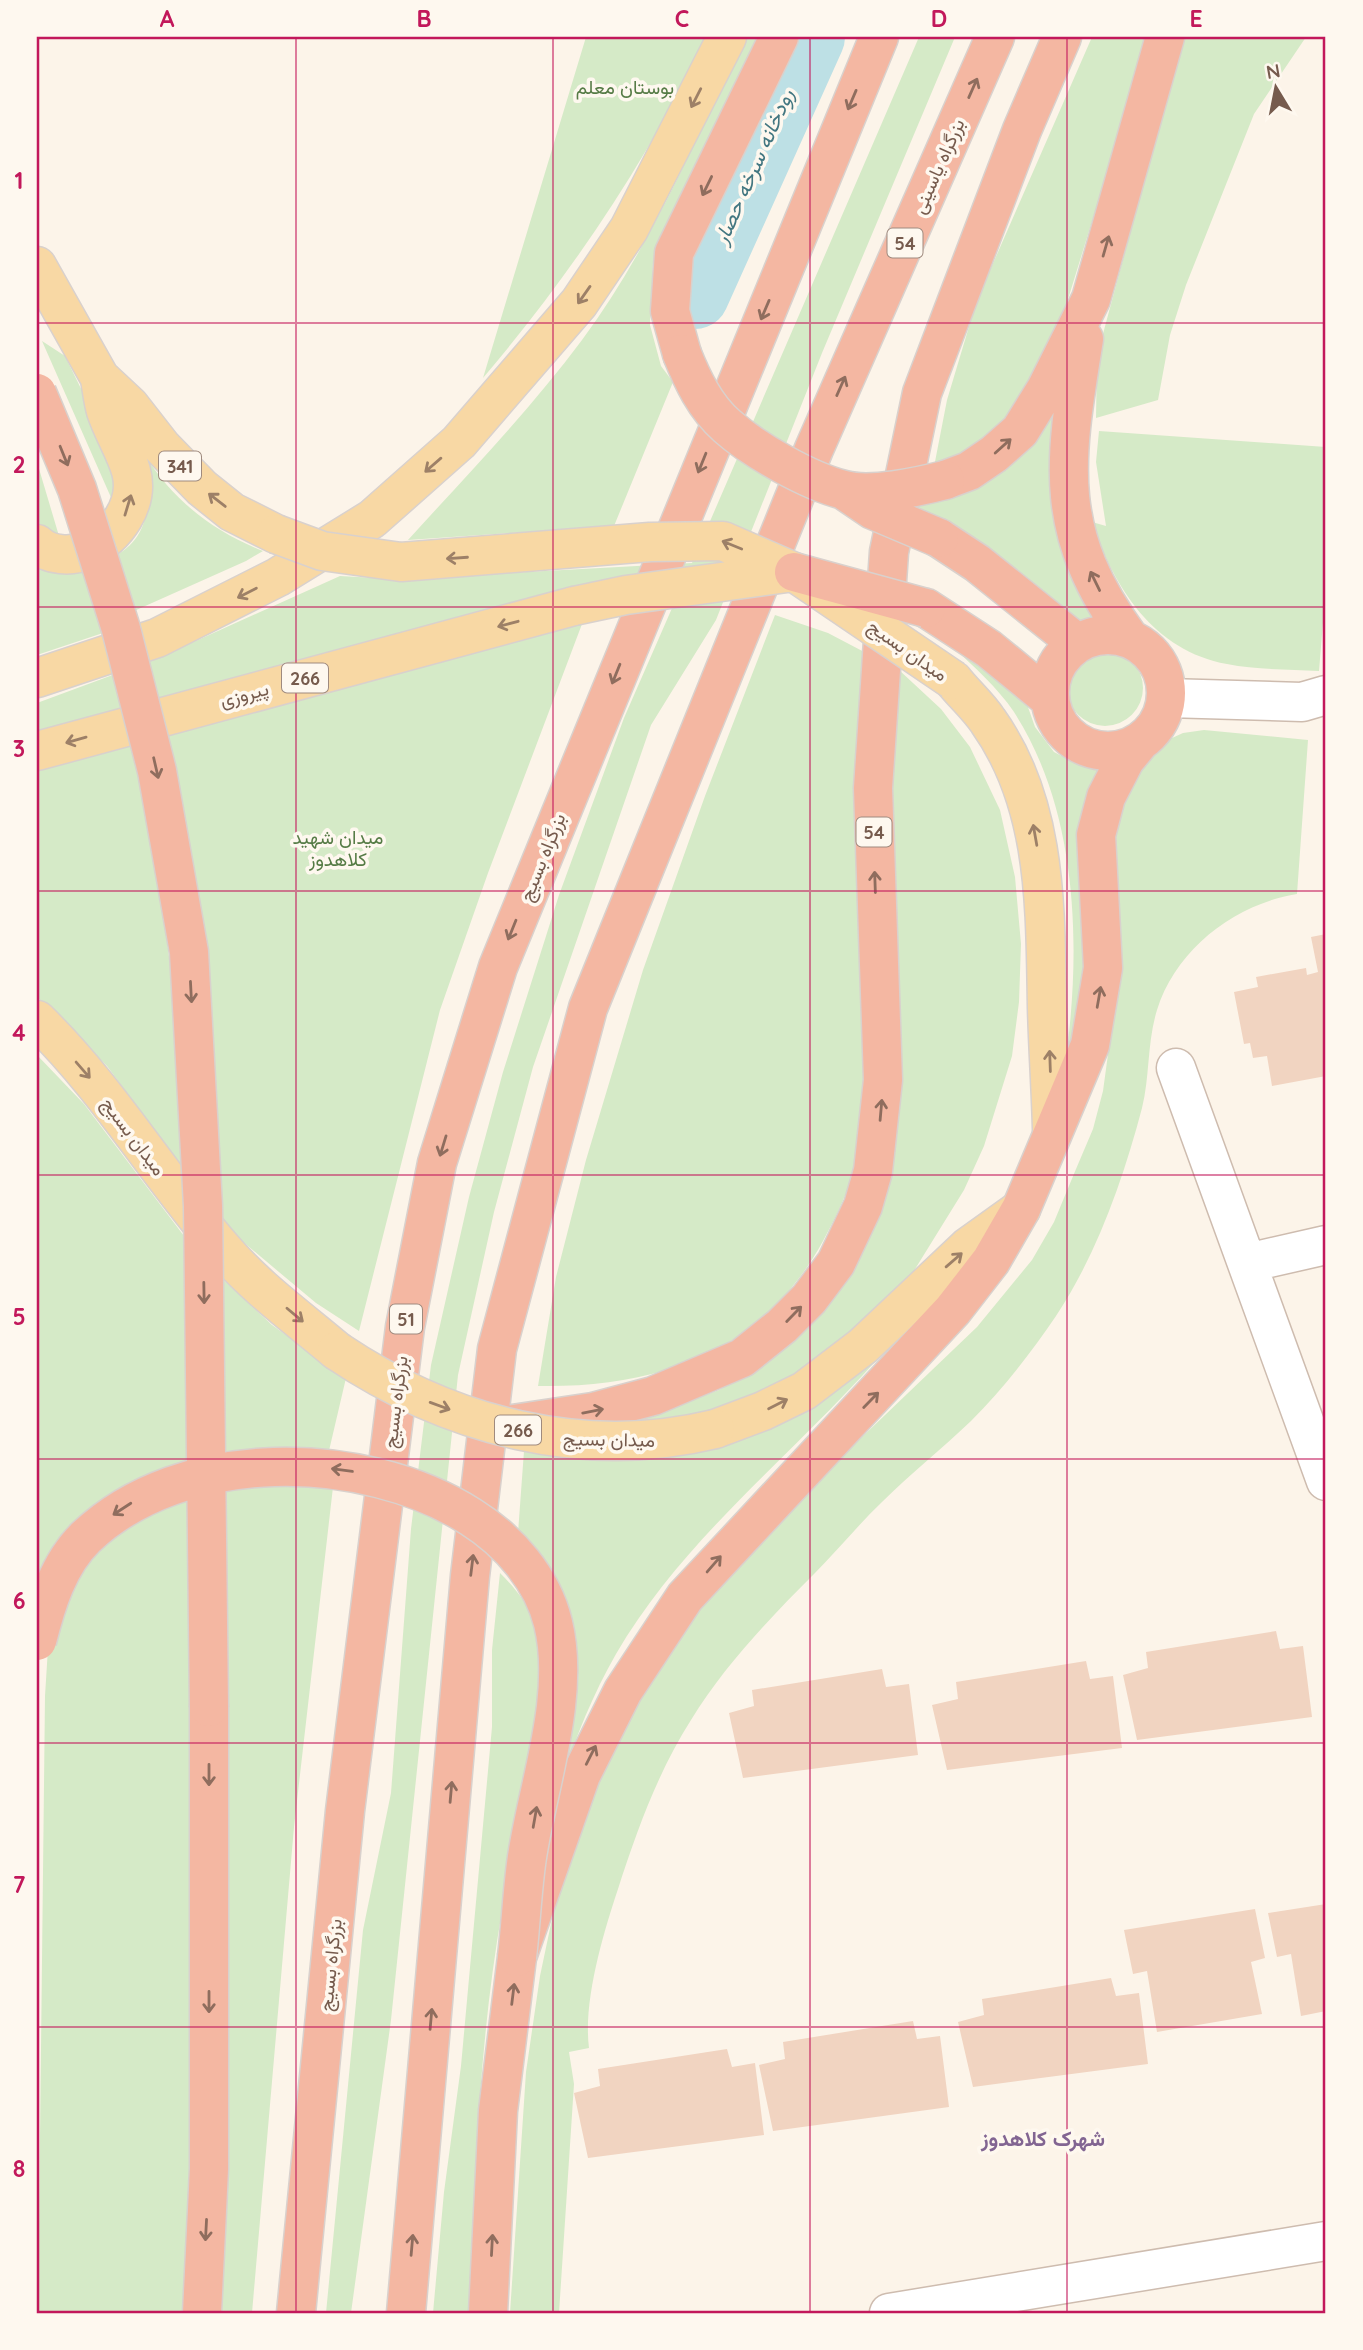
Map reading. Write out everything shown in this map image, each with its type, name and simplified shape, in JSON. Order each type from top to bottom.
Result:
[{"type":"highway","points":[[779,37],[674,253],[670,311],[681,354],[694,384],[726,425],[784,464],[845,491],[873,510],[939,538],[977,563],[1077,643]]},
{"type":"highway","name":"بزرگراه بسیج","points":[[296,2313],[345,1811],[401,1355],[438,1163],[498,967],[737,377],[879,37]]},
{"type":"highway","name":"بزرگراه یاسینی","points":[[406,2313],[470,1576],[498,1349],[588,1008],[814,449],[995,37]]},
{"type":"highway","name":"54","points":[[501,1426],[593,1412],[653,1396],[742,1358],[782,1326],[809,1299],[835,1263],[863,1206],[873,1171],[883,1080],[873,788],[889,552],[922,393],[1022,130],[1062,37]]},
{"type":"highway","points":[[1130,639],[1115,618],[1085,559],[1070,509],[1066,461],[1091,299],[1165,37]]},
{"type":"highway","points":[[845,491],[901,489],[945,480],[969,471],[994,454],[1020,430],[1046,389],[1091,299]]},
{"type":"highway","points":[[37,393],[77,489],[121,629],[157,771],[189,953],[203,1206],[209,1707],[209,2169],[202,2313]]},
{"type":"highway","points":[[794,572],[926,608],[989,649],[1050,699]]},
{"type":"highway","points":[[517,1957],[582,1775],[623,1691],[685,1597],[953,1310],[991,1261],[1021,1209],[1052,1129],[1090,1045],[1103,968],[1096,835],[1101,810],[1125,760],[1139,743],[1153,732],[1163,716],[1167,698],[1165,680],[1158,662],[1146,648],[1130,639],[1112,635],[1094,636],[1077,643],[1054,668],[1050,699],[1057,723],[1069,738],[1084,747],[1102,752],[1121,750],[1139,743]]},
{"type":"highway","points":[[37,1641],[47,1602],[69,1558],[84,1539],[127,1505],[172,1486],[230,1472],[306,1466],[344,1470],[385,1479],[447,1502],[485,1526],[519,1557],[538,1587],[553,1622],[560,1676],[527,1858],[498,2111],[488,2313]]},
{"type":"main road","points":[[37,678],[158,638],[278,578],[372,519],[460,442],[579,303],[629,229],[727,37]]},
{"type":"main road","name":"341","points":[[37,266],[100,379]]},
{"type":"main road","points":[[37,544],[44,551],[54,553],[85,551],[107,539],[121,525],[131,501],[132,474],[106,411],[100,379]]},
{"type":"main road","name":"میدان بسیج","points":[[100,379],[130,406],[162,447],[202,488],[232,512],[276,534],[322,551],[401,562],[650,542],[723,541],[794,572],[953,680],[988,721],[1013,768],[1032,818],[1043,877],[1047,933],[1052,1129]]},
{"type":"main road","name":"پیروزی","points":[[37,751],[574,606],[639,593],[794,572]]},
{"type":"main road","name":"میدان بسیج","points":[[37,1020],[87,1074],[222,1248],[250,1279],[337,1351],[374,1376],[410,1394],[501,1426],[543,1437],[583,1442],[674,1439],[715,1429],[763,1411],[804,1391],[863,1346],[968,1247],[1021,1209]]},
{"type":"street","points":[[1167,698],[1318,705]]},
{"type":"street","points":[[1176,1068],[1326,1481]]},
{"type":"street","points":[[1247,1263],[1326,1245]]},
{"type":"street","points":[[889,2313],[1326,2241]]},
{"type":"green space","name":"بوستان معلم","points":[[586,37],[707,37],[659,128],[606,215],[547,298],[483,378]]},
{"type":"green space","points":[[745,37],[761,37],[653,262],[650,325],[661,366],[673,382],[614,526],[408,540],[541,392],[607,305],[651,231]]},
{"type":"green space","points":[[919,37],[955,37],[822,353],[716,620],[651,725],[533,1067],[494,1212],[458,1375],[391,2020],[351,2313],[326,2313],[363,1930],[391,1793],[411,1529],[431,1365],[469,1197],[503,1072],[559,895],[624,718],[690,567],[669,569],[159,700],[147,663],[340,576],[394,579],[692,563]]},
{"type":"green space","points":[[1092,37],[1149,37],[1060,325],[1014,423],[933,472],[947,400],[977,300]]},
{"type":"green space","points":[[1183,37],[1306,37],[1254,114],[1186,285],[1170,335],[1158,400],[1096,418],[1097,356]]},
{"type":"green space","points":[[42,341],[65,356],[88,403],[116,472],[113,502]]},
{"type":"green space","points":[[1060,388],[1102,614],[1063,626],[903,508],[950,499],[983,483]]},
{"type":"green space","points":[[1099,431],[1326,447],[1326,586],[1319,671],[1249,667],[1201,657],[1178,646],[1140,613],[1112,570],[1092,522],[1106,526],[1096,462]]},
{"type":"green space","points":[[144,454],[168,486],[195,512],[227,534],[263,551],[134,611],[117,555],[130,546],[144,523],[147,482]]},
{"type":"green space","points":[[37,462],[59,536],[37,526]]},
{"type":"green space","points":[[37,566],[87,568],[106,632],[37,655]]},
{"type":"green space","points":[[775,615],[828,633],[868,654],[867,1049],[864,1106],[849,1183],[823,1241],[798,1279],[770,1311],[738,1336],[703,1356],[665,1370],[625,1380],[538,1386],[556,1277],[586,1160],[643,970],[705,796]]},
{"type":"green space","name":"میدان شهید کلاهدوز","points":[[582,624],[488,873],[440,1010],[359,1331],[316,1303],[218,1221],[166,734]]},
{"type":"green space","points":[[952,646],[1023,693],[1035,727],[1054,752],[1077,764],[1110,766],[1089,959],[1061,1090],[1068,1043],[1074,945],[1065,847],[1053,799],[1037,754],[1014,712],[993,686]]},
{"type":"green space","points":[[1105,650],[1120,653],[1132,661],[1140,673],[1143,688],[1140,703],[1132,715],[1120,723],[1105,726],[1090,723],[1078,715],[1070,703],[1067,688],[1070,673],[1078,661],[1090,653]]},
{"type":"green space","points":[[899,670],[941,709],[970,747],[1000,810],[1015,877],[1021,944],[1019,1002],[1012,1056],[984,1146],[964,1190],[899,1295],[855,1339],[740,1412],[600,1428],[654,1415],[719,1390],[757,1369],[881,1208],[894,1159],[898,1098],[890,808]]},
{"type":"green space","points":[[118,673],[127,709],[37,733],[37,703]]},
{"type":"green space","points":[[1204,730],[1308,740],[1297,894],[1274,899],[1230,919],[1193,949],[1166,988],[1154,1022],[1142,1108],[1117,1189],[1084,1267],[1037,1344],[983,1409],[873,1511],[764,1626],[718,1681],[679,1740],[641,1823],[606,1926],[589,2010],[589,2048],[569,2052],[574,2084],[559,2313],[510,2313],[526,2072],[540,1976],[556,1900],[587,1800],[649,1681],[698,1610],[838,1460],[977,1327],[1032,1260],[1054,1222],[1093,1129],[1103,1091],[1112,1025],[1108,827],[1137,767],[1161,743],[1183,733]]},
{"type":"green space","points":[[136,744],[155,849],[178,1026],[184,1170],[107,1066],[37,997],[37,769]]},
{"type":"green space","points":[[37,1055],[84,1104],[184,1236],[190,1469],[37,1600]]},
{"type":"green space","points":[[219,1276],[272,1325],[346,1378],[328,1455],[222,1459]]},
{"type":"green space","points":[[894,1340],[823,1417],[711,1529],[645,1610],[616,1654],[575,1741],[555,1801],[530,1894],[578,1685],[578,1660],[571,1620],[556,1586],[518,1533],[524,1451],[564,1457],[602,1458]]},
{"type":"green space","points":[[261,1484],[333,1487],[294,1827],[252,2313],[217,2313],[223,1487]]},
{"type":"green space","points":[[191,1498],[196,2032],[184,2313],[38,2313],[45,1696],[48,1648],[79,1570],[117,1530]]},
{"type":"green space","points":[[500,1573],[526,1605],[538,1629],[544,1656],[545,1685],[502,1911],[488,2011],[476,2162],[470,2313],[433,2313],[444,2192],[461,2066],[492,1727],[492,1650]]},
{"type":"building","points":[[1326,934],[1326,1076],[1272,1086],[1267,1056],[1253,1058],[1250,1043],[1244,1044],[1234,992],[1258,987],[1256,977],[1306,968],[1307,975],[1318,972],[1311,937]]},
{"type":"building","points":[[1276,1631],[1280,1649],[1303,1646],[1312,1717],[1137,1740],[1123,1675],[1148,1668],[1146,1652]]},
{"type":"building","points":[[1086,1661],[1090,1679],[1113,1676],[1122,1748],[947,1770],[932,1705],[958,1699],[956,1682]]},
{"type":"building","points":[[882,1669],[886,1687],[909,1684],[918,1755],[743,1778],[729,1713],[754,1706],[752,1690]]},
{"type":"building","points":[[1326,1904],[1326,2011],[1301,2016],[1291,1954],[1277,1957],[1268,1913]]},
{"type":"building","points":[[1255,1909],[1265,1958],[1251,1962],[1262,2014],[1157,2032],[1147,1971],[1133,1974],[1124,1930]]},
{"type":"building","points":[[1111,1978],[1116,1996],[1139,1993],[1148,2064],[973,2087],[958,2022],[984,2015],[982,1999]]},
{"type":"building","points":[[913,2021],[917,2039],[940,2036],[949,2107],[773,2131],[759,2065],[785,2059],[783,2042]]},
{"type":"building","points":[[727,2049],[732,2067],[755,2063],[764,2135],[588,2158],[574,2093],[600,2086],[598,2069]]},
{"type":"waterway","name":"رودخانه سرخه حصار","points":[[695,295],[811,37]]},
{"type":"district","name":"شهرک کلاهدوز","points":[[1043,2138]]}]
